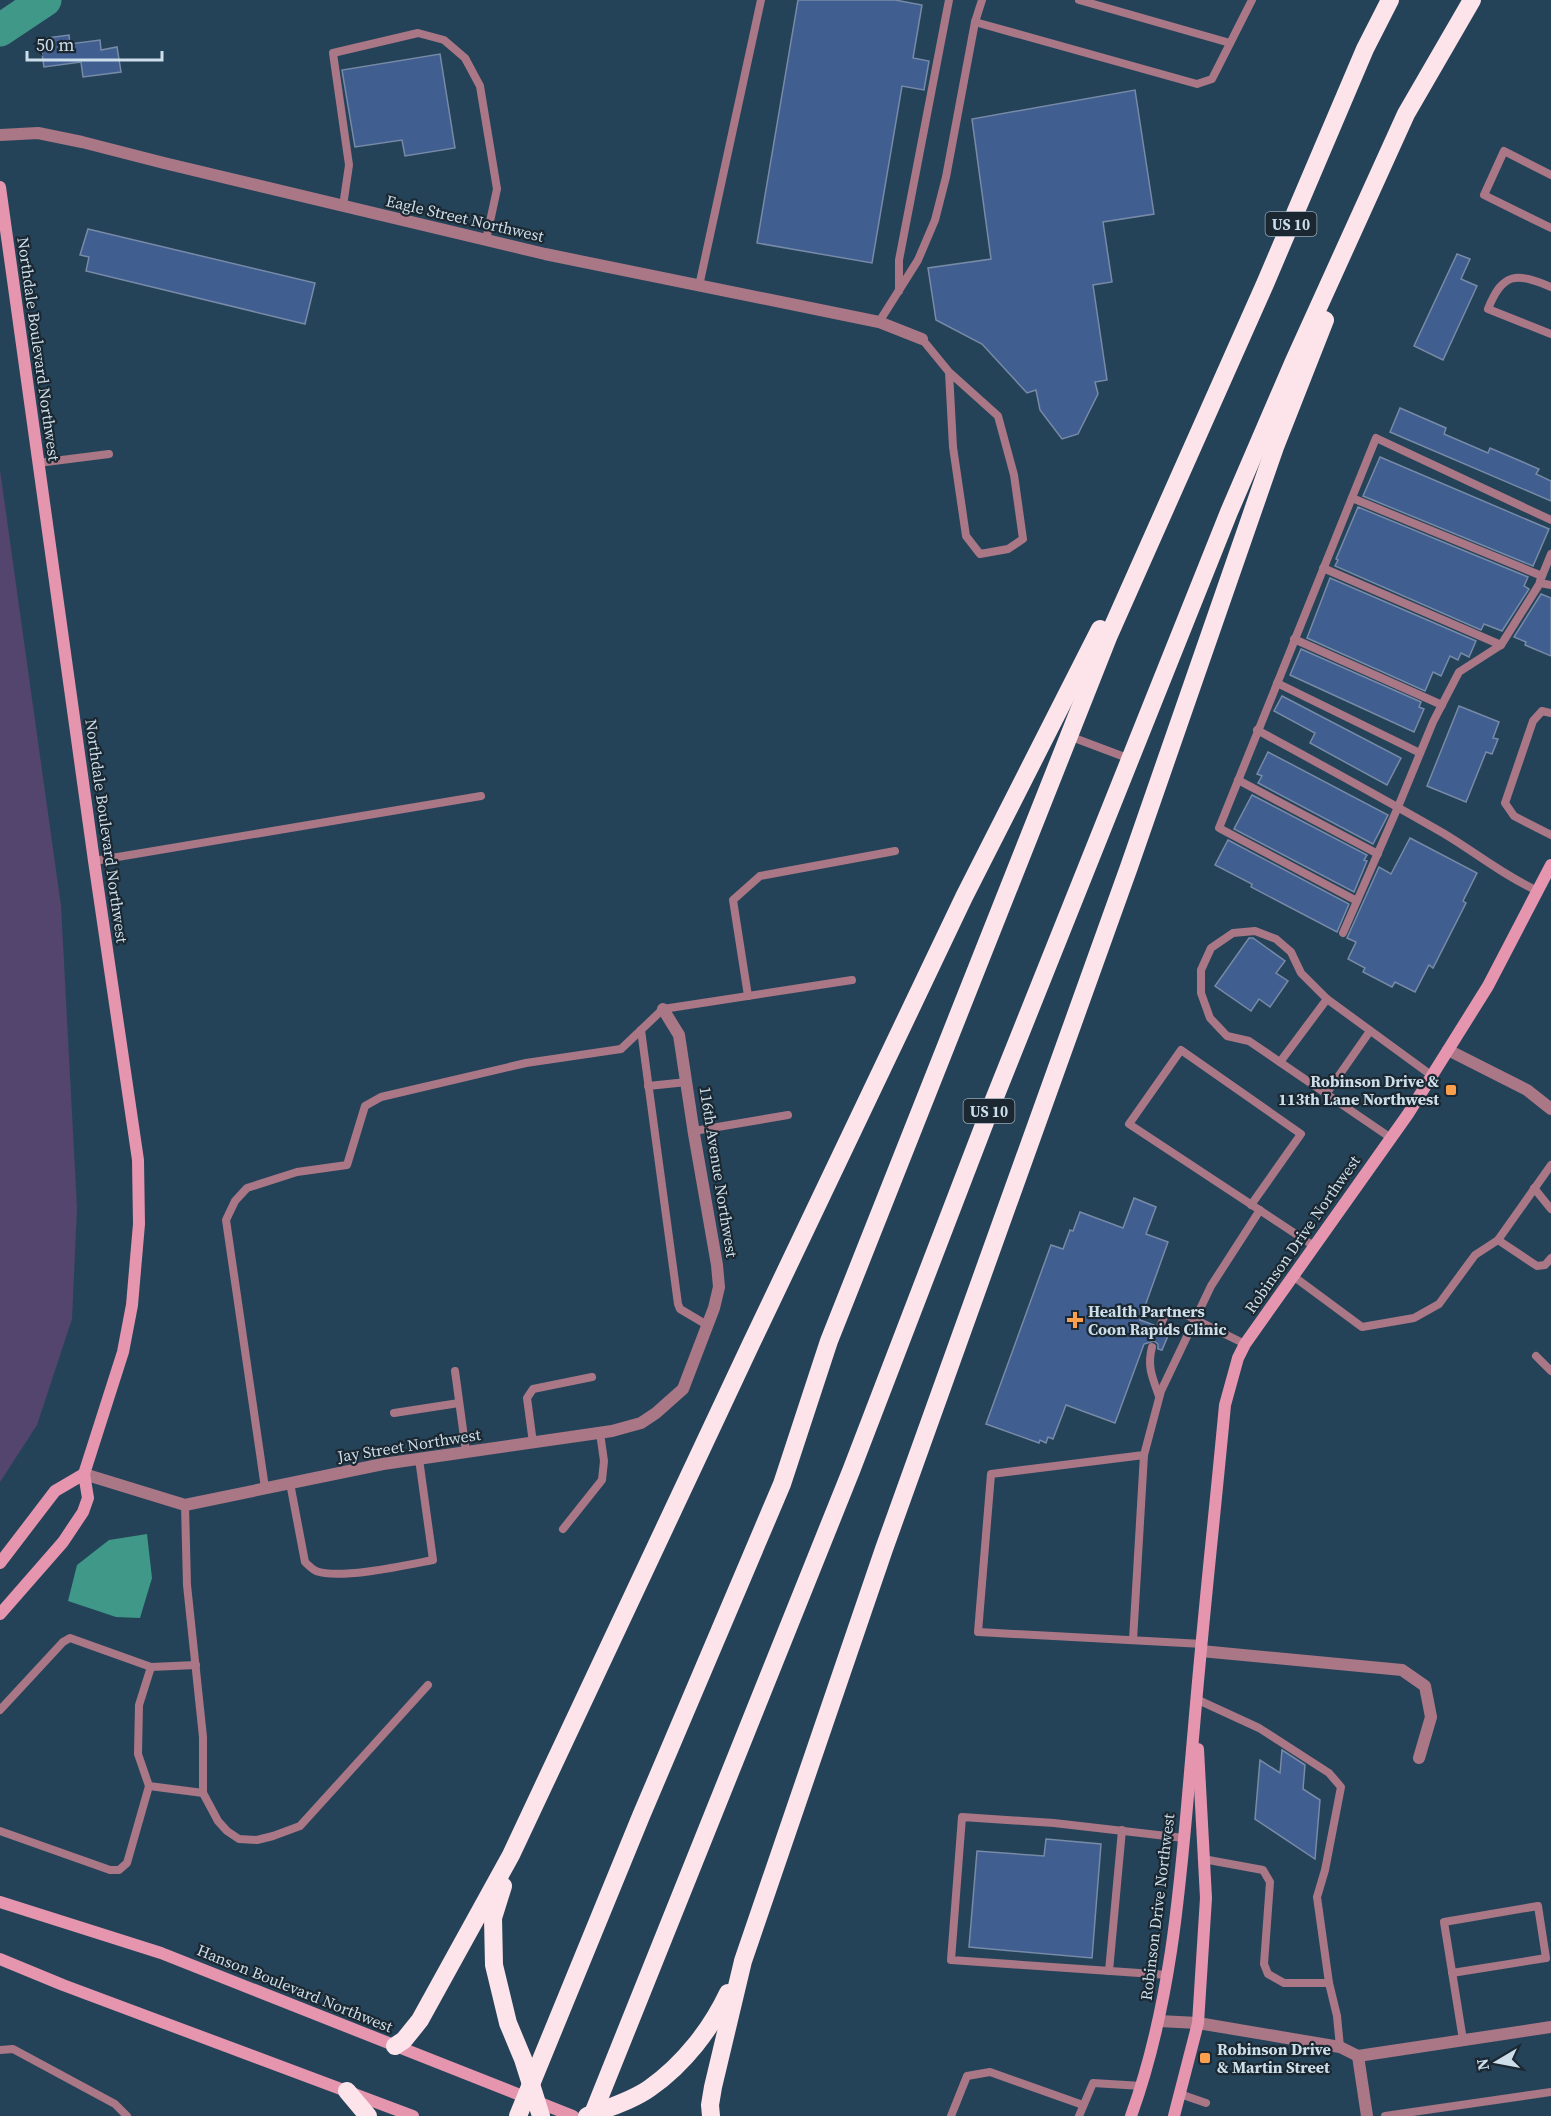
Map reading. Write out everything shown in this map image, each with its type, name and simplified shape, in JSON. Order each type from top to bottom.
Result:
[{"type":"highway","name":"US 10","points":[[518,2116],[645,1805],[782,1484],[829,1341],[1110,635],[1265,284],[1365,49],[1390,0]]},
{"type":"highway","name":"US 10","points":[[592,2116],[847,1482],[987,1117],[1229,512],[1284,382],[1406,114],[1472,0]]},
{"type":"highway","points":[[711,2116],[713,2087],[743,1961],[884,1549],[1129,867],[1275,447],[1406,114]]},
{"type":"highway","points":[[395,2046],[404,2040],[420,2020],[511,1855],[754,1336],[964,897],[1192,448]]},
{"type":"highway","points":[[511,1855],[493,1918],[494,1965],[508,2023],[523,2059],[539,2109]]},
{"type":"highway","points":[[587,2116],[649,2089],[676,2066],[697,2043],[720,2010],[743,1961]]},
{"type":"highway","points":[[347,2091],[368,2116]]},
{"type":"main road","name":"Northdale Boulevard Northwest","points":[[0,187],[138,1160],[139,1224],[132,1305],[123,1352],[84,1474],[87,1498],[83,1512],[56,1550],[0,1614]]},
{"type":"main road","name":"Robinson Drive Northwest","points":[[1131,2116],[1142,2086],[1168,1975],[1184,1838],[1225,1405],[1238,1358],[1245,1344],[1391,1138],[1448,1050],[1488,986],[1551,865]]},
{"type":"main road","points":[[0,1563],[55,1491],[84,1474]]},
{"type":"main road","name":"Robinson Drive Northwest","points":[[1174,2116],[1198,2023],[1206,1898],[1196,1699]]},
{"type":"main road","name":"Hanson Boulevard Northwest","points":[[0,1902],[161,1953],[486,2081],[539,2109],[573,2116]]},
{"type":"main road","points":[[0,1959],[63,1985],[414,2116]]},
{"type":"street","name":"Eagle Street Northwest","points":[[0,135],[38,133],[82,142],[486,240],[879,322],[922,339]]},
{"type":"street","name":"116th Avenue Northwest","points":[[663,1009],[679,1035],[718,1276],[719,1287],[714,1308],[700,1342]]},
{"type":"street","points":[[1448,1050],[1527,1090],[1551,1108]]},
{"type":"street","name":"Jay Street Northwest","points":[[84,1474],[185,1505],[419,1459],[600,1433],[641,1423],[683,1389],[700,1342]]},
{"type":"street","points":[[1202,1648],[1402,1670],[1425,1686],[1431,1717],[1419,1758]]},
{"type":"street","points":[[1159,2021],[1198,2023],[1340,2047],[1358,2056],[1551,2027]]},
{"type":"street","points":[[1358,2056],[1366,2116]]},
{"type":"lane","points":[[699,286],[761,0]]},
{"type":"lane","points":[[898,291],[899,260],[948,0]]},
{"type":"lane","points":[[879,322],[918,261],[935,220],[946,177],[975,22],[982,0]]},
{"type":"lane","points":[[1078,0],[1230,44]]},
{"type":"lane","points":[[975,22],[1197,84],[1212,79],[1252,0]]},
{"type":"lane","points":[[344,206],[349,165],[333,53],[418,33],[444,40],[465,58],[480,86],[497,189],[486,240]]},
{"type":"lane","points":[[1551,175],[1504,151],[1484,195],[1551,228]]},
{"type":"lane","points":[[1551,287],[1528,278],[1512,278],[1500,286],[1488,309],[1551,334]]},
{"type":"lane","points":[[922,339],[949,372],[998,416],[1014,475],[1023,539],[1008,549],[980,554],[966,536],[953,447],[949,372]]},
{"type":"lane","points":[[1357,901],[1219,828],[1376,438],[1551,520]]},
{"type":"lane","points":[[38,463],[109,454]]},
{"type":"lane","points":[[1352,498],[1551,585]]},
{"type":"lane","points":[[1343,933],[1420,753],[1459,672],[1501,645],[1541,579],[1551,554]]},
{"type":"lane","points":[[1323,568],[1501,645]]},
{"type":"lane","points":[[1294,639],[1442,705]]},
{"type":"lane","points":[[1276,683],[1420,753]]},
{"type":"lane","points":[[1551,713],[1542,711],[1533,721],[1505,804],[1514,816],[1551,835]]},
{"type":"lane","points":[[1257,730],[1398,807],[1469,849],[1518,882],[1538,891]]},
{"type":"lane","points":[[1069,736],[1130,759]]},
{"type":"lane","points":[[1238,780],[1378,854]]},
{"type":"lane","points":[[94,861],[482,796]]},
{"type":"lane","points":[[748,996],[733,900],[760,876],[895,851]]},
{"type":"lane","points":[[1391,1138],[1250,1041],[1227,1036],[1210,1018],[1201,993],[1201,970],[1211,948],[1233,933],[1255,930],[1276,939],[1291,952],[1301,973],[1327,999],[1431,1075]]},
{"type":"lane","points":[[265,1488],[226,1220],[235,1201],[247,1188],[297,1172],[347,1165],[365,1106],[381,1097],[526,1063],[621,1049],[663,1009],[852,980]]},
{"type":"lane","points":[[1280,1062],[1327,999]]},
{"type":"lane","points":[[641,1030],[678,1304],[680,1310],[707,1325]]},
{"type":"lane","points":[[1326,1094],[1370,1031]]},
{"type":"lane","points":[[1251,1205],[1300,1134],[1181,1050],[1129,1124],[1251,1205],[1314,1246]]},
{"type":"lane","points":[[648,1086],[687,1082]]},
{"type":"lane","points":[[694,1131],[788,1114]]},
{"type":"lane","points":[[1293,1276],[1362,1327],[1414,1318],[1439,1304],[1475,1255],[1498,1240],[1551,1165]]},
{"type":"lane","points":[[1534,1188],[1551,1209]]},
{"type":"lane","points":[[1133,1640],[1144,1455],[1159,1396],[1211,1286],[1260,1210]]},
{"type":"lane","points":[[1498,1240],[1537,1266],[1545,1265],[1551,1258]]},
{"type":"lane","points":[[1160,1327],[1164,1315],[1170,1311],[1178,1311],[1245,1344]]},
{"type":"lane","points":[[1152,1347],[1149,1361],[1159,1396]]},
{"type":"lane","points":[[1536,1356],[1551,1371]]},
{"type":"lane","points":[[454,1371],[466,1452]]},
{"type":"lane","points":[[533,1443],[526,1398],[533,1389],[592,1377]]},
{"type":"lane","points":[[394,1413],[459,1403]]},
{"type":"lane","points":[[563,1529],[602,1480],[604,1461],[600,1433]]},
{"type":"lane","points":[[1144,1455],[991,1474],[978,1632],[1133,1640],[1202,1648]]},
{"type":"lane","points":[[290,1483],[305,1562],[315,1571],[335,1574],[433,1560],[419,1459]]},
{"type":"lane","points":[[185,1505],[187,1585],[203,1737],[203,1793],[218,1821],[227,1832],[239,1839],[257,1840],[300,1826],[428,1685]]},
{"type":"lane","points":[[0,1710],[63,1642],[70,1638],[151,1667],[196,1665]]},
{"type":"lane","points":[[0,1831],[110,1870],[119,1870],[127,1863],[149,1786],[138,1754],[139,1705],[151,1667]]},
{"type":"lane","points":[[1196,1699],[1259,1728],[1329,1773],[1341,1787],[1317,1898],[1329,1983],[1338,2016],[1340,2047]]},
{"type":"lane","points":[[149,1786],[203,1793]]},
{"type":"lane","points":[[1168,1975],[951,1960],[962,1817],[1122,1830],[1184,1838]]},
{"type":"lane","points":[[1108,1971],[1122,1830]]},
{"type":"lane","points":[[1203,1859],[1263,1870],[1270,1882],[1264,1964],[1268,1974],[1284,1983],[1329,1983]]},
{"type":"lane","points":[[1452,1973],[1546,1958],[1538,1906],[1444,1922],[1452,1973],[1463,2040]]},
{"type":"lane","points":[[0,2050],[13,2049],[115,2104],[127,2116]]},
{"type":"lane","points":[[951,2116],[967,2076],[990,2072],[1083,2105]]},
{"type":"lane","points":[[1079,2116],[1093,2083],[1142,2086]]},
{"type":"lane","points":[[1385,2116],[1551,2092]]},
{"type":"lane","points":[[1180,2094],[1206,2103]]},
{"type":"shaded area","points":[[0,470],[61,906],[77,1208],[72,1319],[37,1425],[0,1482]]},
{"type":"shaded area","points":[[147,1534],[152,1578],[140,1618],[116,1617],[68,1601],[77,1565],[109,1540]]},
{"type":"building","points":[[798,0],[895,0],[922,5],[913,58],[929,61],[924,90],[902,86],[872,263],[757,243]]},
{"type":"building","points":[[69,35],[70,44],[100,40],[101,50],[117,47],[121,72],[83,77],[81,62],[44,67],[40,39]]},
{"type":"building","points":[[440,54],[455,148],[405,156],[402,140],[355,147],[342,70]]},
{"type":"building","points":[[1135,90],[1154,214],[1103,222],[1112,282],[1093,285],[1107,380],[1095,382],[1098,394],[1078,434],[1062,439],[1040,410],[1036,390],[1027,393],[982,344],[936,320],[928,268],[991,259],[972,119]]},
{"type":"building","points":[[88,229],[315,283],[305,324],[86,271],[89,257],[80,255]]},
{"type":"building","points":[[1457,254],[1470,259],[1461,279],[1477,286],[1443,360],[1414,346]]},
{"type":"building","points":[[1400,408],[1446,428],[1444,434],[1488,453],[1490,448],[1539,469],[1536,474],[1551,481],[1551,501],[1390,432]]},
{"type":"building","points":[[1380,457],[1549,529],[1533,566],[1363,496]]},
{"type":"building","points":[[1358,507],[1528,577],[1524,586],[1529,589],[1502,631],[1484,624],[1481,630],[1335,566]]},
{"type":"building","points":[[1330,578],[1476,641],[1469,657],[1461,653],[1458,660],[1450,656],[1441,676],[1433,672],[1425,691],[1307,638]]},
{"type":"building","points":[[1541,594],[1551,598],[1551,656],[1525,645],[1526,642],[1514,637]]},
{"type":"building","points":[[1301,649],[1421,702],[1419,707],[1424,709],[1414,732],[1290,675]]},
{"type":"building","points":[[1282,696],[1401,758],[1387,785],[1310,743],[1315,733],[1274,711]]},
{"type":"building","points":[[1459,706],[1499,722],[1493,738],[1498,739],[1492,754],[1486,752],[1466,802],[1427,786]]},
{"type":"building","points":[[1268,752],[1388,815],[1373,844],[1258,783],[1262,776],[1257,774]]},
{"type":"building","points":[[1252,795],[1367,855],[1364,860],[1367,861],[1354,892],[1234,829]]},
{"type":"building","points":[[1410,838],[1477,873],[1463,901],[1466,903],[1433,968],[1429,965],[1415,992],[1395,982],[1392,987],[1363,972],[1365,968],[1348,959],[1356,942],[1347,938],[1379,867],[1391,874]]},
{"type":"building","points":[[1228,840],[1349,904],[1337,932],[1251,887],[1252,884],[1215,865]]},
{"type":"building","points":[[1249,938],[1253,938],[1285,961],[1276,973],[1288,981],[1270,1007],[1259,999],[1251,1011],[1215,986]]},
{"type":"building","name":"Health Partners Coon Rapids Clinic","points":[[1134,1198],[1156,1207],[1146,1234],[1168,1242],[1140,1320],[1154,1325],[1157,1333],[1170,1331],[1162,1350],[1158,1349],[1158,1344],[1154,1341],[1144,1344],[1115,1423],[1066,1405],[1053,1439],[1048,1437],[1046,1443],[1040,1440],[1039,1443],[986,1424],[1051,1245],[1063,1249],[1080,1212],[1123,1228]]},
{"type":"building","points":[[1282,1750],[1305,1765],[1303,1789],[1320,1800],[1315,1859],[1255,1819],[1260,1760],[1280,1773]]},
{"type":"building","points":[[1046,1839],[1101,1844],[1092,1958],[969,1947],[977,1851],[1044,1856]]},
{"type":"waterway","points":[[0,30],[45,0]]},
{"type":"place","name":"Robinson Drive & 113th Lane Northwest","points":[[1451,1090]]},
{"type":"place","name":"Health Partners Coon Rapids Clinic","points":[[1075,1320]]},
{"type":"place","name":"Robinson Drive & Martin Street","points":[[1205,2058]]}]
